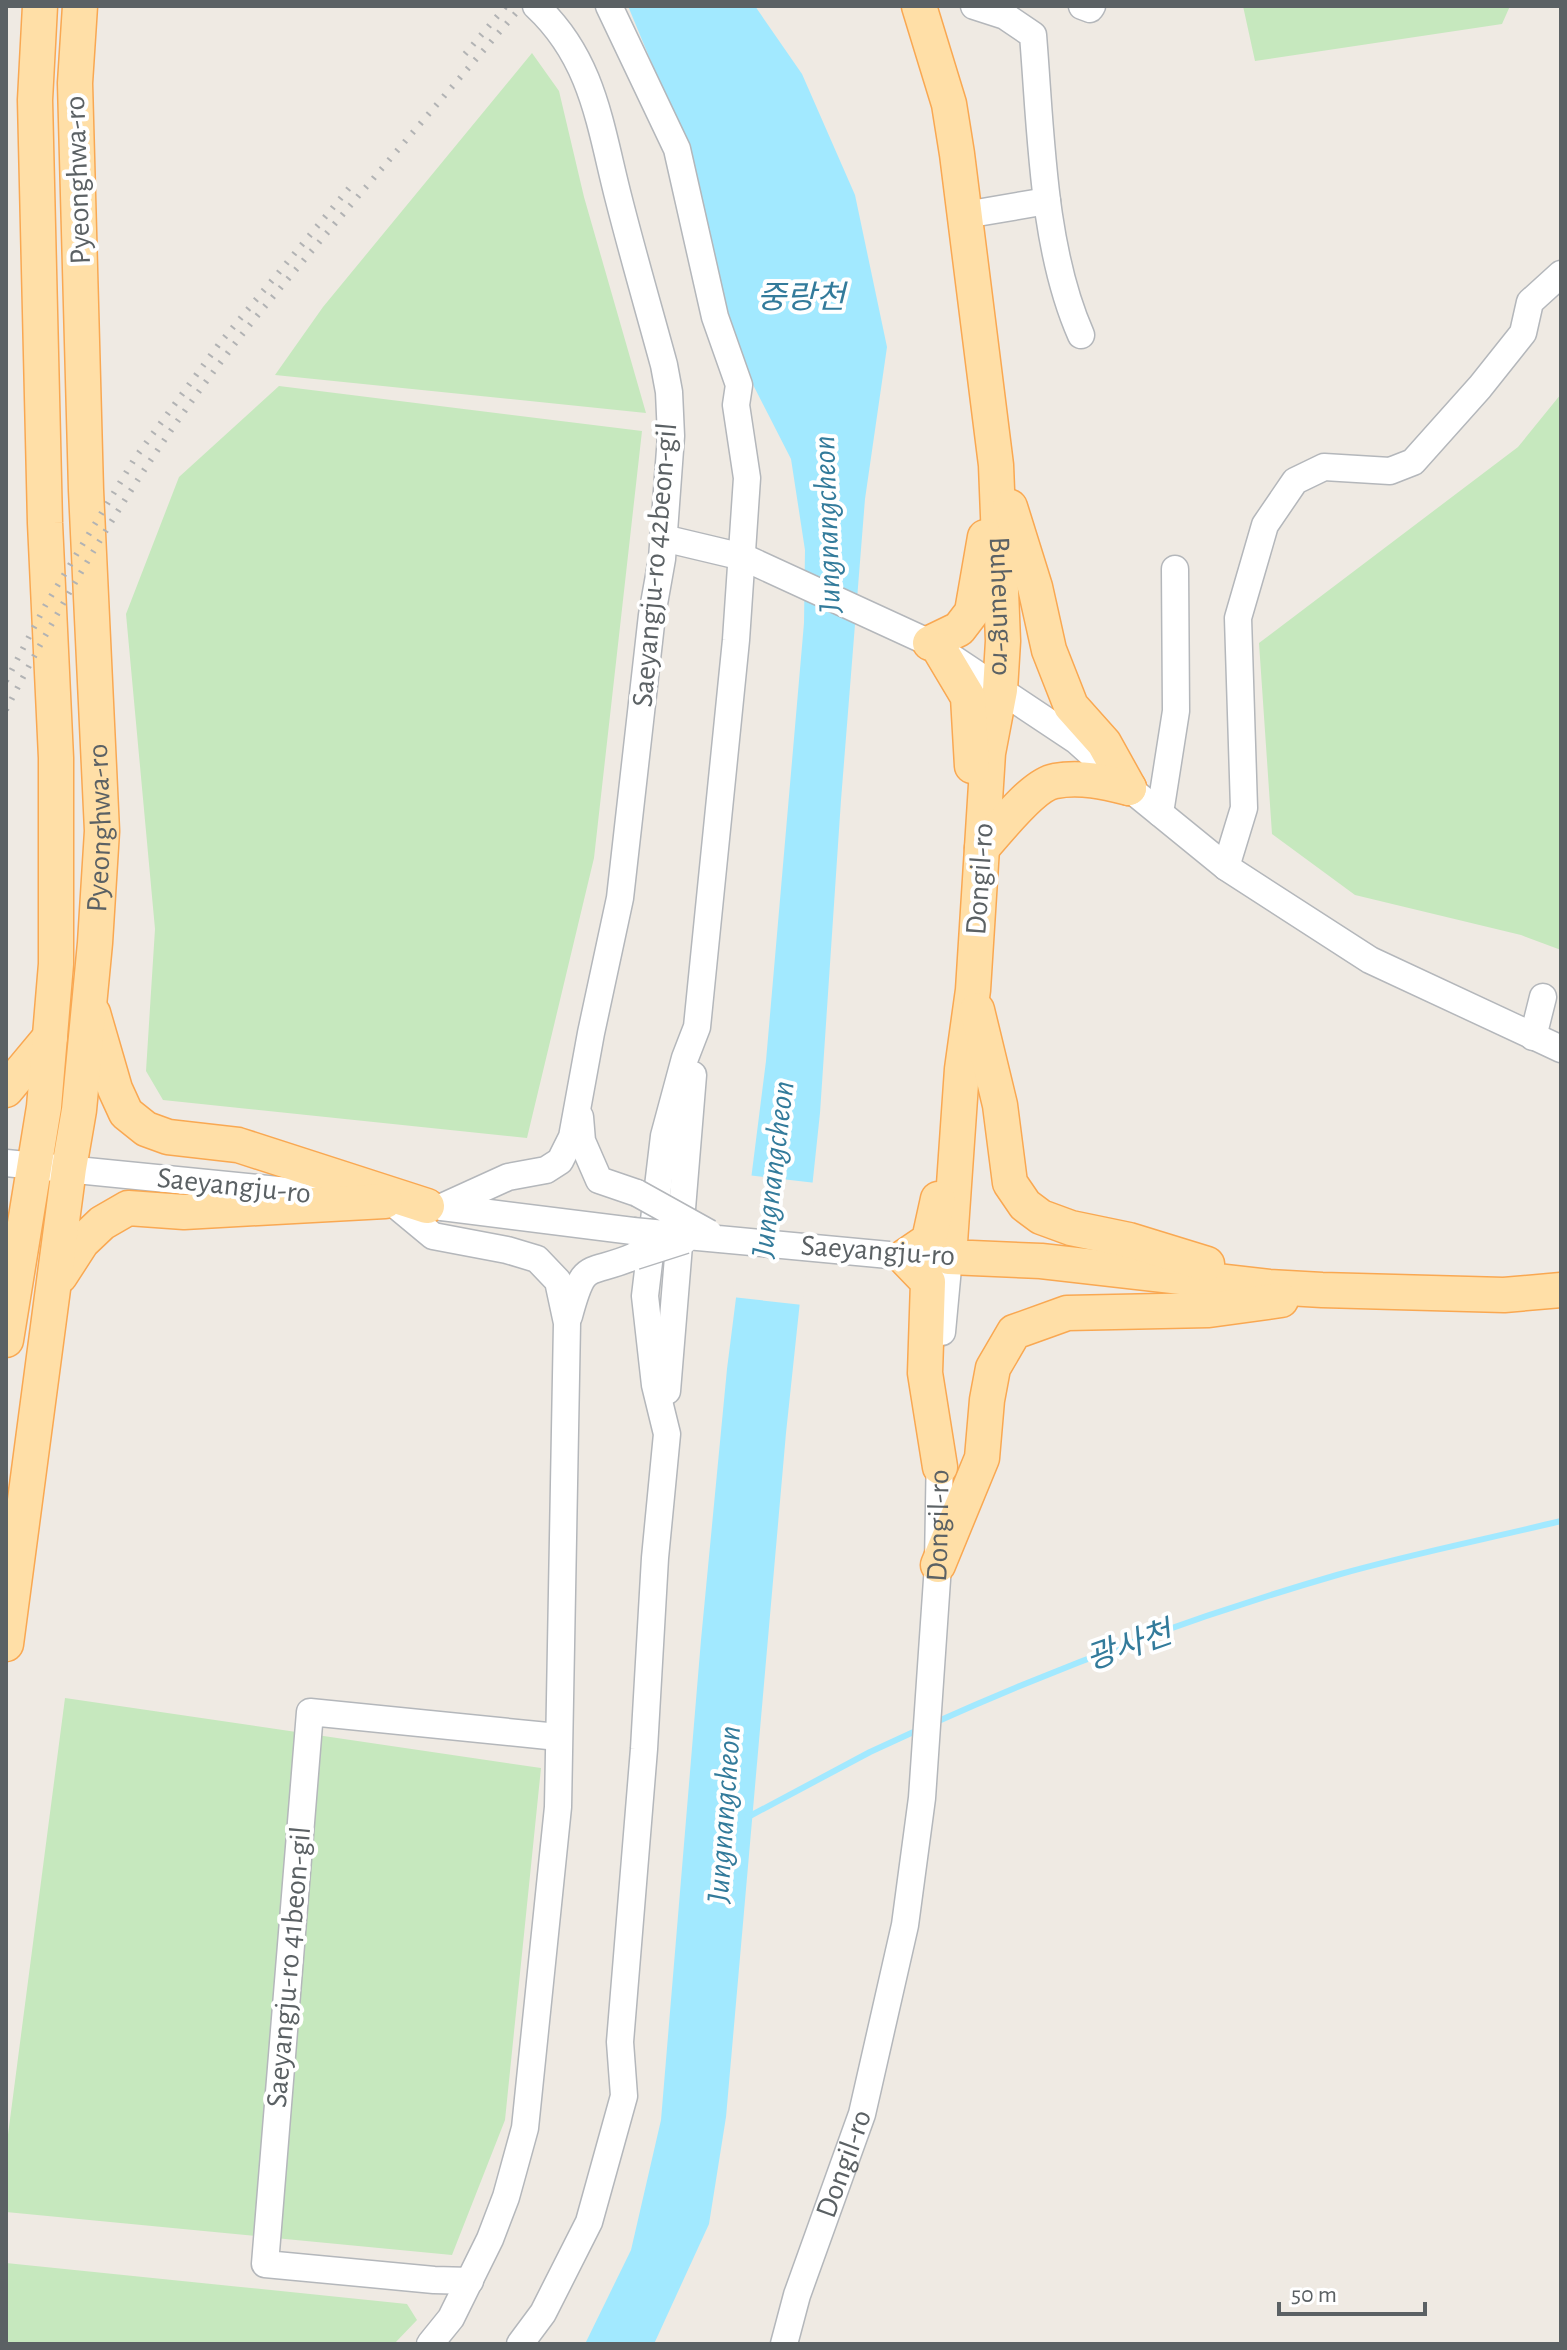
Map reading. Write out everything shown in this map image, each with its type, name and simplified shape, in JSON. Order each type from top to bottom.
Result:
[{"type":"main road","name":"Pyeonghwa-ro","points":[[6,1340],[20,1164],[44,1107],[56,964],[56,758],[45,523],[36,130],[40,6]]},
{"type":"main road","name":"Pyeonghwa-ro","points":[[6,1644],[79,1110],[102,831],[86,490],[75,98],[80,6]]},
{"type":"main road","name":"Buheung-ro","points":[[919,6],[949,104],[996,465],[1003,641],[1000,690]]},
{"type":"main road","points":[[981,860],[968,697],[935,646],[959,629],[972,612],[996,465]]},
{"type":"main road","points":[[996,465],[1035,587],[1049,650],[1071,706],[1104,743],[1129,788]]},
{"type":"main road","name":"Dongil-ro","points":[[949,1257],[962,1069],[973,990],[988,753],[1000,690]]},
{"type":"main road","points":[[981,860],[1024,800],[1052,781],[1094,779],[1129,788]]},
{"type":"main road","points":[[973,990],[1000,1105],[1010,1183],[1025,1205],[1041,1217],[1071,1228],[1129,1240],[1213,1266],[1228,1280]]},
{"type":"main road","points":[[89,1000],[115,1089],[126,1113],[146,1129],[168,1137],[238,1145],[435,1207]]},
{"type":"main road","points":[[6,1090],[50,1037]]},
{"type":"main road","points":[[940,1467],[925,1373],[928,1282],[896,1256],[929,1240],[962,1069]]},
{"type":"main road","points":[[55,1283],[82,1242],[102,1223],[128,1208],[184,1212],[389,1202]]},
{"type":"main road","name":"Saeyangju-ro","points":[[949,1257],[1041,1261],[1269,1287],[1504,1295],[1561,1290]]},
{"type":"main road","points":[[938,1565],[982,1458],[993,1368],[1014,1332],[1067,1313],[1209,1310],[1347,1291]]},
{"type":"street","name":"Saeyangju-ro 42beon-gil","points":[[536,6],[570,44],[594,94],[664,365],[671,436],[663,538],[620,898],[579,1098]]},
{"type":"street","points":[[520,2344],[543,2313],[589,2222],[624,2096],[620,2042],[644,1749],[655,1558],[667,1434],[655,1385],[645,1296],[664,1136],[685,1058],[697,1027],[743,557],[747,478],[736,405],[739,385],[715,317],[677,149],[609,6]]},
{"type":"street","points":[[974,6],[1005,16],[1033,35],[1047,201],[1068,305],[1081,335]]},
{"type":"street","points":[[1082,6],[1090,9],[1092,6]]},
{"type":"street","points":[[965,215],[1047,201]]},
{"type":"street","points":[[1226,867],[1244,808],[1238,618],[1265,525],[1295,481],[1324,467],[1390,471],[1413,462],[1523,333],[1530,302],[1561,274]]},
{"type":"street","points":[[663,538],[743,557],[935,646],[1000,690]]},
{"type":"street","points":[[1160,813],[1176,711],[1175,569]]},
{"type":"street","name":"Buheung-ro","points":[[1000,690],[1077,741],[1226,867],[1370,960],[1561,1049]]},
{"type":"street","points":[[1533,1037],[1543,997]]},
{"type":"street","points":[[579,1098],[582,1141],[599,1180],[637,1193],[707,1236]]},
{"type":"street","points":[[435,1207],[508,1177],[546,1170],[560,1161],[572,1137],[579,1098]]},
{"type":"street","name":"Saeyangju-ro","points":[[20,1164],[435,1207],[634,1244],[707,1236],[896,1256],[949,1257]]},
{"type":"street","points":[[389,1202],[433,1236],[537,1259],[558,1281],[567,1323],[558,1807],[525,2128],[506,2197],[490,2239],[451,2318],[430,2344]]},
{"type":"street","points":[[567,1323],[578,1282],[584,1274],[634,1244]]},
{"type":"street","name":"Dongil-ro","points":[[784,2344],[797,2295],[862,2114],[905,1925],[922,1798],[938,1565],[943,1315],[949,1257]]},
{"type":"street","name":"Saeyangju-ro 41beon-gil","points":[[470,2281],[265,2264],[310,1712],[558,1737]]},
{"type":"green space","points":[[1243,6],[1510,6],[1502,24],[1255,61]]},
{"type":"green space","points":[[532,53],[559,91],[584,197],[646,413],[275,375],[323,307]]},
{"type":"green space","points":[[279,386],[642,431],[594,858],[527,1138],[163,1100],[146,1071],[155,929],[126,614],[179,477]]},
{"type":"green space","points":[[1561,394],[1561,950],[1521,935],[1355,895],[1272,834],[1259,643],[1518,447]]},
{"type":"green space","points":[[65,1698],[541,1768],[505,2120],[452,2255],[6,2212],[6,2150]]},
{"type":"green space","points":[[6,2263],[407,2304],[417,2320],[394,2344],[6,2344]]},
{"type":"water","name":"중랑천","points":[[628,6],[755,6],[802,74],[855,195],[887,347],[865,499],[820,1113],[786,1433],[726,2117],[709,2224],[654,2344],[585,2344],[631,2250],[661,2120],[701,1640],[727,1369],[766,1061],[804,623],[805,550],[791,459],[743,365],[674,117]]},
{"type":"pier","points":[[747,1175],[816,1183],[803,1305],[732,1297]]},
{"type":"waterway","name":"광사천","points":[[934,1723],[1133,1642],[1285,1590],[1365,1567],[1561,1521]]},
{"type":"waterway","name":"광사천","points":[[748,1817],[920,1729]]},
{"type":"railway","points":[[465,54],[506,6]]},
{"type":"railway","points":[[6,710],[55,617],[108,527],[195,396],[275,295],[522,6]]},
{"type":"railway","points":[[6,681],[45,606],[135,458],[219,344],[355,181]]},
{"type":"water label","name":"Jungnangcheon","points":[[827,524]]},
{"type":"water label","name":"Jungnangcheon","points":[[773,1169]]},
{"type":"water label","name":"Jungnangcheon","points":[[724,1814]]}]
